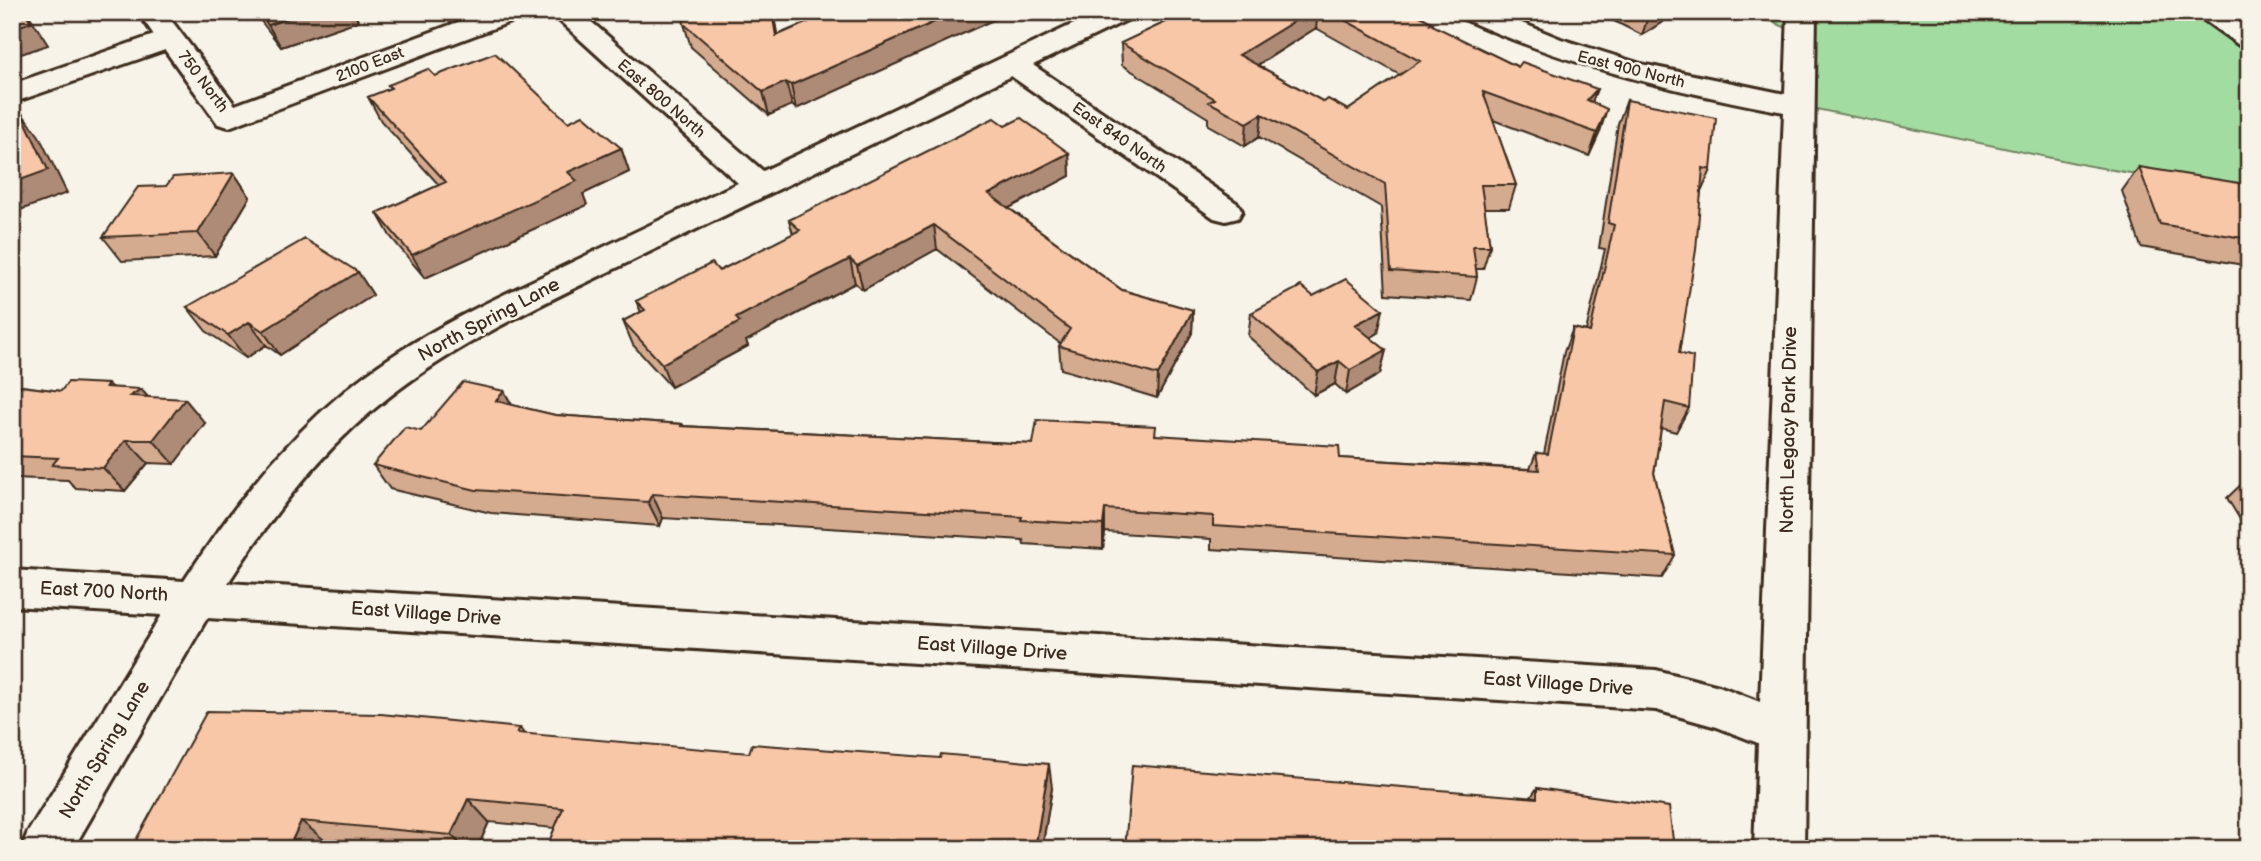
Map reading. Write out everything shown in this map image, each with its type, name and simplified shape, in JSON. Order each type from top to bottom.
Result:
[{"type":"street","name":"750 North","points":[[151,12],[229,118]]},
{"type":"street","name":"2100 East","points":[[229,118],[511,12]]},
{"type":"street","name":"East 800 North","points":[[563,12],[759,185]]},
{"type":"street","name":"North Spring Lane","points":[[46,849],[196,597],[260,503],[303,453],[341,415],[387,378],[438,344],[505,308],[1121,12]]},
{"type":"street","name":"East 900 North","points":[[1472,12],[1548,47],[1609,67],[1797,105]]},
{"type":"street","name":"North Legacy Park Drive","points":[[1779,849],[1801,12]]},
{"type":"street","points":[[2206,12],[2249,39]]},
{"type":"street","points":[[12,94],[171,39]]},
{"type":"street","name":"East 840 North","points":[[1012,64],[1226,211]]},
{"type":"street","name":"East 700 North","points":[[12,588],[196,597]]},
{"type":"street","name":"East Village Drive","points":[[196,597],[286,606],[1656,690],[1719,707],[1782,731]]},
{"type":"green space","points":[[1752,12],[2206,12],[2249,39],[2249,194],[2085,165],[1797,105],[1799,34]]},
{"type":"building","points":[[12,12],[25,12],[31,22],[12,29]]},
{"type":"building","points":[[259,12],[305,12],[268,25]]},
{"type":"building","points":[[683,12],[772,12],[776,36],[831,12],[957,12],[791,85],[786,82],[763,92],[684,24]]},
{"type":"building","points":[[1187,12],[1309,12],[1239,55],[1324,102],[1328,99],[1348,110],[1420,61],[1330,12],[1413,12],[1433,23],[1430,24],[1518,67],[1522,62],[1597,89],[1587,100],[1607,109],[1597,133],[1483,92],[1516,185],[1481,185],[1490,246],[1473,246],[1477,277],[1391,271],[1385,184],[1262,114],[1247,123],[1209,102],[1215,99],[1121,43]]},
{"type":"building","points":[[495,53],[568,122],[583,115],[621,148],[568,172],[577,181],[412,255],[377,213],[446,182],[368,97],[391,88],[388,85],[428,69],[435,76]]},
{"type":"building","points":[[1627,100],[1716,118],[1711,170],[1703,168],[1696,250],[1679,353],[1693,357],[1689,408],[1665,402],[1654,473],[1675,555],[1213,526],[1213,516],[1105,509],[1103,525],[1021,520],[1022,517],[652,494],[648,502],[476,490],[373,465],[405,427],[421,431],[463,382],[504,391],[496,401],[555,415],[682,424],[681,426],[1033,444],[1037,420],[1156,426],[1155,435],[1339,446],[1340,458],[1539,470],[1536,453],[1548,454],[1573,328],[1590,332],[1614,225],[1608,223]]},
{"type":"building","points":[[21,112],[48,170],[12,183],[12,115]]},
{"type":"building","points":[[994,118],[1005,126],[1021,118],[1069,153],[989,194],[1122,290],[1193,310],[1158,375],[1059,346],[1070,329],[934,225],[857,266],[850,259],[736,318],[740,322],[662,364],[623,321],[645,310],[636,301],[712,263],[719,271],[800,230],[789,220]]},
{"type":"building","points":[[2139,167],[2245,184],[2249,193],[2249,239],[2160,224]]},
{"type":"building","points":[[234,173],[198,233],[103,237],[138,187],[166,186],[173,177]]},
{"type":"building","points":[[305,239],[358,272],[263,331],[249,322],[228,335],[187,307]]},
{"type":"building","points":[[1346,279],[1383,310],[1355,325],[1386,350],[1350,370],[1339,361],[1318,372],[1251,313],[1301,286],[1313,296]]},
{"type":"building","points":[[68,382],[141,389],[130,396],[185,399],[153,440],[126,440],[103,468],[52,465],[58,458],[12,456],[12,385],[61,391]]},
{"type":"building","points":[[207,711],[381,714],[520,728],[517,733],[749,753],[752,744],[940,758],[941,754],[1049,764],[1035,849],[546,849],[563,808],[468,799],[451,835],[301,821],[288,849],[131,849]]},
{"type":"building","points":[[1132,765],[1537,798],[1537,788],[1669,807],[1674,849],[1125,849]]}]
